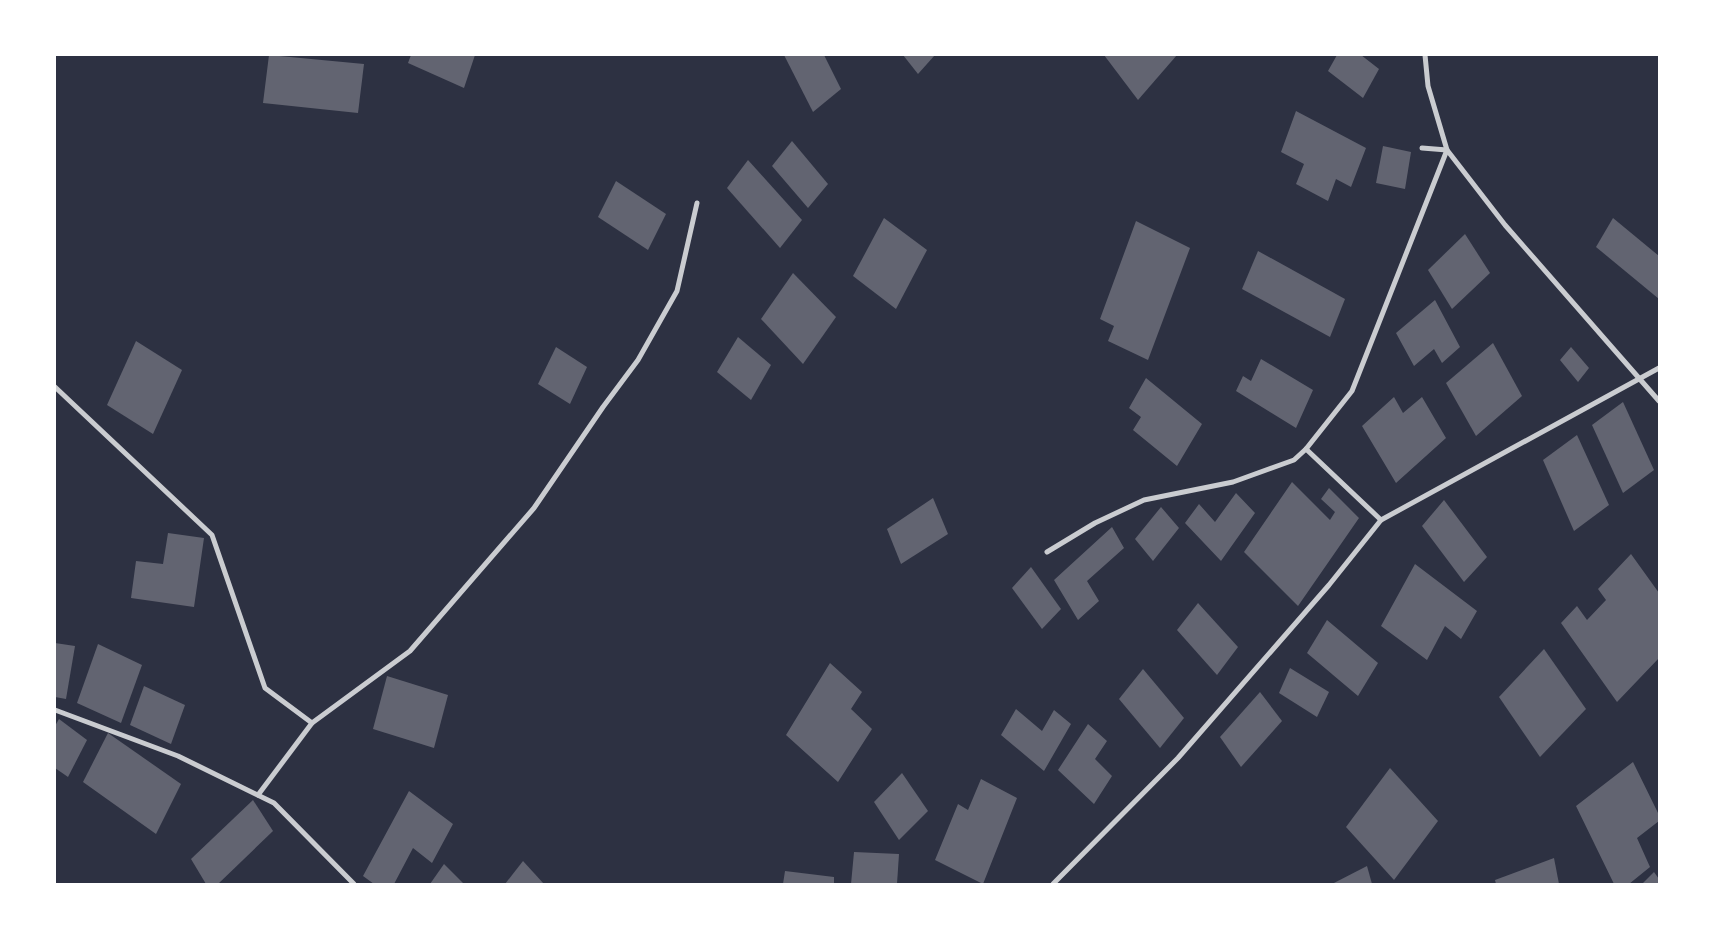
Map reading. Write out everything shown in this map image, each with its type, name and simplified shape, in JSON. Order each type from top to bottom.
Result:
[{"type":"street","points":[[1425,55],[1428,86],[1447,150],[1504,225],[1659,401]]},
{"type":"street","points":[[1422,148],[1447,150]]},
{"type":"street","points":[[1047,552],[1095,523],[1144,500],[1233,482],[1294,460],[1306,450],[1352,391],[1447,150]]},
{"type":"street","points":[[258,795],[312,723],[410,651],[534,508],[603,407],[638,360],[677,290],[697,203]]},
{"type":"street","points":[[1052,884],[1178,758],[1329,585],[1381,520],[1659,368]]},
{"type":"street","points":[[55,387],[212,535],[265,688],[312,723]]},
{"type":"street","points":[[1306,450],[1381,520]]},
{"type":"street","points":[[55,710],[178,756],[274,804],[354,884]]},
{"type":"building","points":[[269,55],[364,64],[358,113],[263,103]]},
{"type":"building","points":[[411,55],[475,55],[464,88],[408,63]]},
{"type":"building","points":[[784,55],[824,55],[841,89],[813,112]]},
{"type":"building","points":[[903,55],[935,55],[918,74]]},
{"type":"building","points":[[1104,55],[1177,55],[1138,100]]},
{"type":"building","points":[[1337,55],[1361,55],[1379,69],[1363,98],[1328,71]]},
{"type":"building","points":[[1296,111],[1366,148],[1351,187],[1336,179],[1328,201],[1296,184],[1304,164],[1281,152]]},
{"type":"building","points":[[792,141],[828,184],[808,208],[772,166]]},
{"type":"building","points":[[1383,146],[1411,152],[1405,189],[1376,183]]},
{"type":"building","points":[[748,160],[802,220],[780,248],[727,188]]},
{"type":"building","points":[[616,181],[666,214],[648,250],[598,217]]},
{"type":"building","points":[[884,218],[927,250],[896,309],[853,276]]},
{"type":"building","points":[[1613,218],[1659,256],[1659,299],[1596,247]]},
{"type":"building","points":[[1136,221],[1190,248],[1148,360],[1108,341],[1114,326],[1100,319]]},
{"type":"building","points":[[1465,234],[1490,273],[1452,309],[1428,270]]},
{"type":"building","points":[[1258,251],[1345,299],[1330,337],[1242,289]]},
{"type":"building","points":[[793,273],[836,317],[803,364],[761,319]]},
{"type":"building","points":[[1435,300],[1460,347],[1442,363],[1434,349],[1414,366],[1396,333]]},
{"type":"building","points":[[738,337],[771,365],[751,400],[717,372]]},
{"type":"building","points":[[136,341],[182,370],[153,434],[107,405]]},
{"type":"building","points":[[1493,343],[1522,396],[1476,436],[1446,383]]},
{"type":"building","points":[[556,347],[587,367],[570,404],[538,384]]},
{"type":"building","points":[[1571,347],[1589,368],[1578,382],[1560,360]]},
{"type":"building","points":[[1261,359],[1313,390],[1296,428],[1236,391],[1243,376],[1251,381]]},
{"type":"building","points":[[1146,378],[1202,424],[1177,466],[1133,430],[1141,417],[1129,408]]},
{"type":"building","points":[[1394,397],[1403,413],[1422,397],[1446,438],[1396,483],[1362,426]]},
{"type":"building","points":[[1623,402],[1654,470],[1623,493],[1592,425]]},
{"type":"building","points":[[1577,435],[1609,505],[1574,531],[1543,460]]},
{"type":"building","points":[[1292,482],[1330,520],[1335,512],[1321,499],[1329,488],[1359,518],[1298,606],[1244,552]]},
{"type":"building","points":[[1236,493],[1255,513],[1221,561],[1185,523],[1199,504],[1215,522]]},
{"type":"building","points":[[933,498],[948,534],[901,564],[887,529]]},
{"type":"building","points":[[1444,500],[1487,557],[1464,582],[1422,526]]},
{"type":"building","points":[[1161,507],[1179,528],[1153,561],[1135,539]]},
{"type":"building","points":[[1112,527],[1124,548],[1087,581],[1099,601],[1078,620],[1054,580]]},
{"type":"building","points":[[168,533],[204,538],[194,607],[131,598],[136,561],[163,564]]},
{"type":"building","points":[[1631,554],[1659,593],[1659,658],[1617,702],[1561,623],[1577,606],[1587,620],[1606,600],[1598,589]]},
{"type":"building","points":[[1415,564],[1477,611],[1461,639],[1445,626],[1427,660],[1381,626]]},
{"type":"building","points":[[1031,567],[1061,609],[1042,629],[1012,588]]},
{"type":"building","points":[[1198,603],[1238,647],[1217,675],[1177,630]]},
{"type":"building","points":[[1327,620],[1378,663],[1358,696],[1307,653]]},
{"type":"building","points":[[55,643],[75,646],[66,699],[55,697]]},
{"type":"building","points":[[98,644],[142,665],[121,723],[77,703]]},
{"type":"building","points":[[1544,649],[1586,709],[1540,757],[1499,697]]},
{"type":"building","points":[[830,663],[862,692],[851,709],[872,729],[838,782],[786,735]]},
{"type":"building","points":[[1290,668],[1329,692],[1317,717],[1279,693]]},
{"type":"building","points":[[1143,669],[1184,718],[1160,748],[1119,699]]},
{"type":"building","points":[[387,676],[448,695],[434,748],[373,729]]},
{"type":"building","points":[[144,686],[185,705],[171,744],[130,725]]},
{"type":"building","points":[[1260,692],[1282,721],[1241,767],[1220,737]]},
{"type":"building","points":[[1016,709],[1042,731],[1054,710],[1071,724],[1044,771],[1001,735]]},
{"type":"building","points":[[59,719],[87,740],[68,777],[55,768],[55,726]]},
{"type":"building","points":[[1088,724],[1107,741],[1095,759],[1112,776],[1094,804],[1058,770]]},
{"type":"building","points":[[108,733],[181,784],[156,834],[83,782]]},
{"type":"building","points":[[1633,762],[1659,815],[1659,821],[1637,838],[1650,867],[1629,884],[1614,884],[1576,806]]},
{"type":"building","points":[[1390,768],[1438,821],[1394,880],[1346,827]]},
{"type":"building","points":[[902,773],[928,811],[899,840],[874,802]]},
{"type":"building","points":[[981,779],[1017,798],[983,884],[935,860],[958,804],[968,810]]},
{"type":"building","points":[[409,791],[453,824],[432,863],[413,848],[394,884],[374,884],[363,876]]},
{"type":"building","points":[[253,800],[273,831],[218,884],[206,884],[191,859]]},
{"type":"building","points":[[854,852],[899,854],[897,884],[851,884]]},
{"type":"building","points":[[1554,858],[1559,884],[1496,884],[1495,880]]},
{"type":"building","points":[[523,861],[544,884],[505,884]]},
{"type":"building","points":[[444,864],[464,884],[430,884]]},
{"type":"building","points":[[1367,866],[1372,884],[1332,884]]},
{"type":"building","points":[[785,871],[834,877],[834,884],[783,884]]},
{"type":"building","points":[[1654,872],[1659,879],[1659,884],[1642,884]]}]
